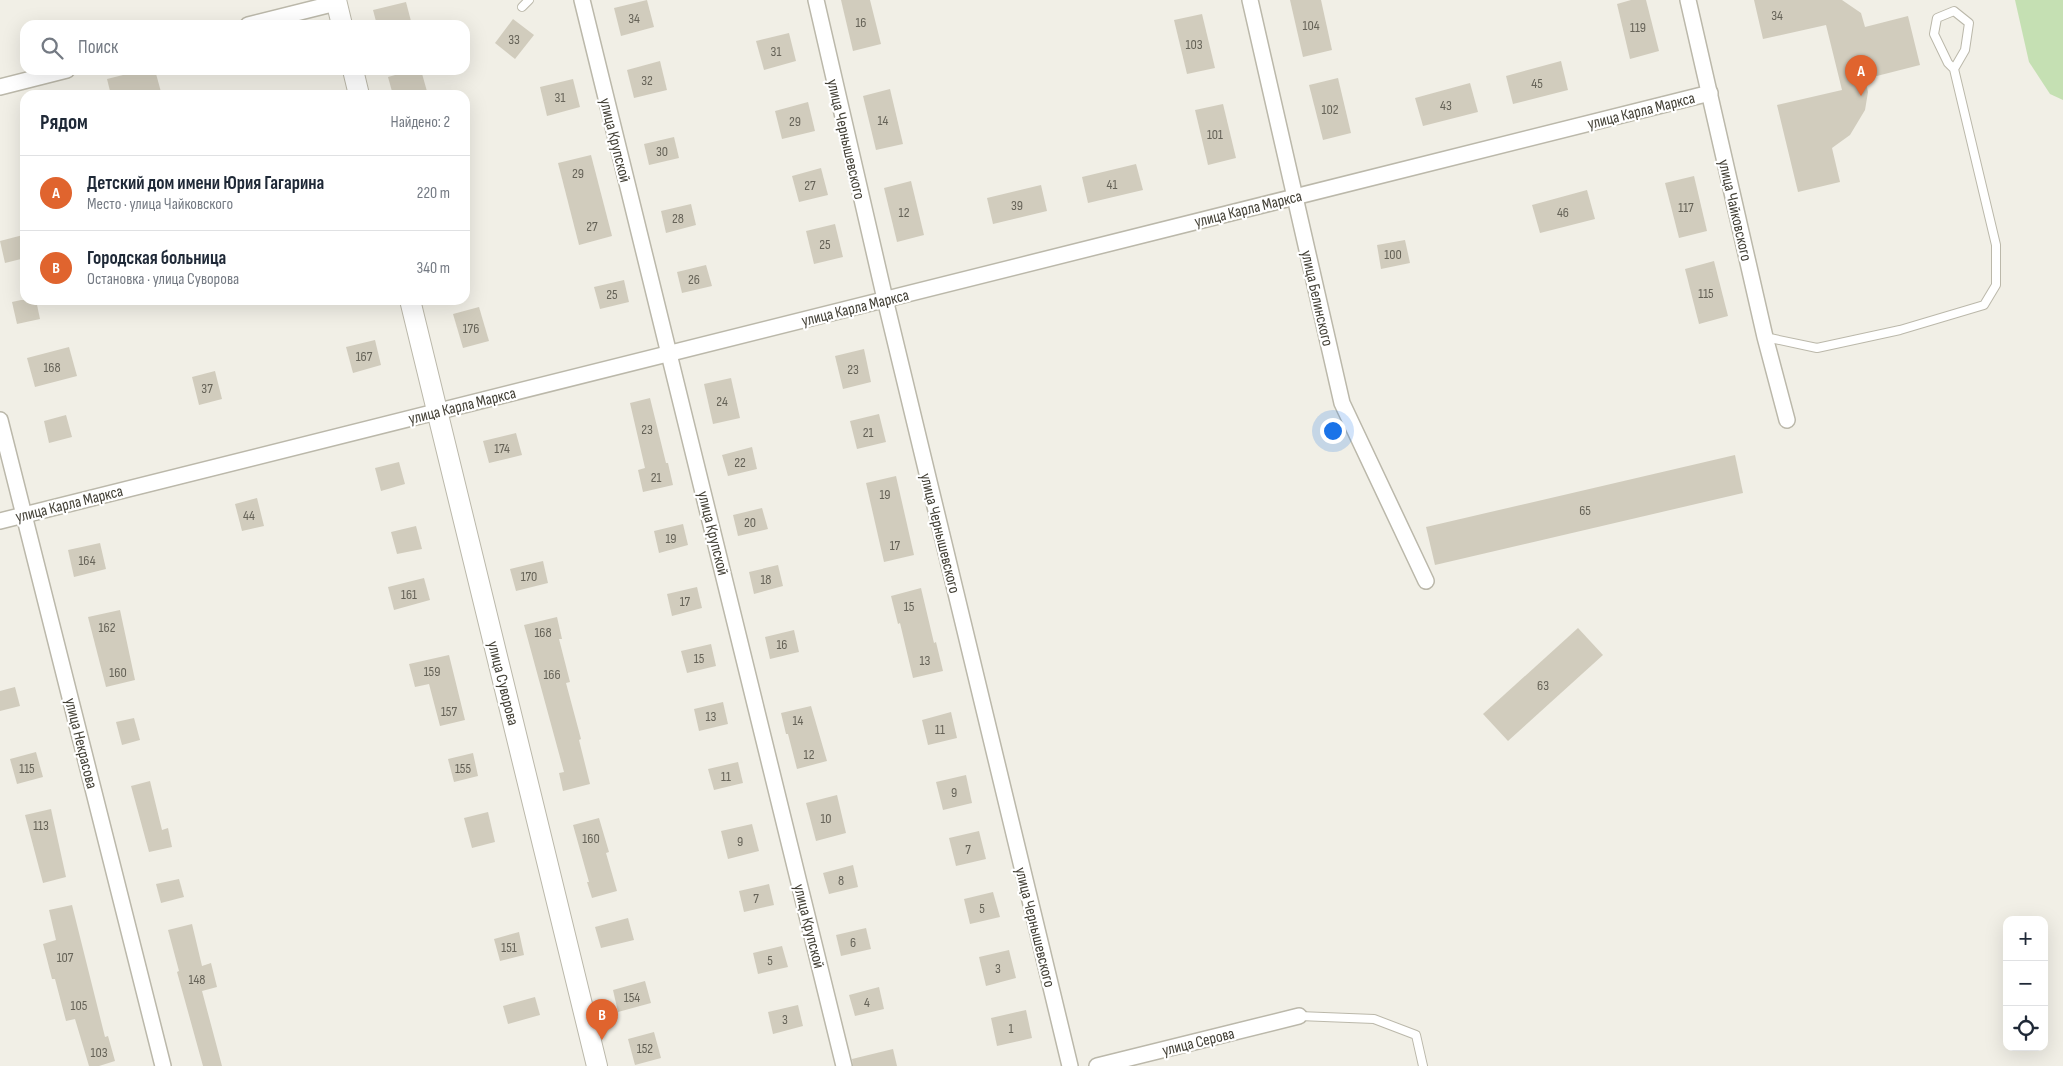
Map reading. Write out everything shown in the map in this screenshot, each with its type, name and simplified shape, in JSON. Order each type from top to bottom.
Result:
[{"type":"street","name":"улица Крупской","points":[[582,0],[844,1066]]},
{"type":"street","name":"улица Чернышевского","points":[[816,0],[885,299],[1070,1066]]},
{"type":"street","name":"улица Белинского","points":[[1250,0],[1342,403],[1426,582]]},
{"type":"street","name":"улица Чайковского","points":[[1688,0],[1765,337],[1786,420]]},
{"type":"street","points":[[267,20],[336,2],[341,20]]},
{"type":"street","points":[[0,87],[47,75]]},
{"type":"street","points":[[354,75],[358,90]]},
{"type":"street","name":"улица Карла Маркса","points":[[0,521],[1710,93]]},
{"type":"street","name":"улица Суворова","points":[[411,305],[597,1066]]},
{"type":"street","name":"улица Некрасова","points":[[0,420],[163,1066]]},
{"type":"street","name":"улица Серова","points":[[1098,1066],[1299,1016]]},
{"type":"lane","points":[[522,7],[529,0]]},
{"type":"lane","points":[[1765,337],[1817,348],[1900,330],[1984,305],[1996,285],[1996,245],[1954,69],[1948,63],[1934,34],[1937,18],[1954,11],[1969,22],[1965,50],[1954,69]]},
{"type":"lane","points":[[1299,1016],[1374,1019],[1416,1035],[1424,1066]]},
{"type":"green space","points":[[2015,0],[2063,0],[2063,100],[2050,94],[2029,62]]},
{"type":"building","points":[[647,0],[654,27],[621,36],[614,8]]},
{"type":"building","points":[[841,0],[870,0],[881,44],[853,51]]},
{"type":"building","points":[[1290,0],[1321,0],[1332,50],[1303,57]]},
{"type":"building","points":[[1631,0],[1646,0],[1659,51],[1630,59],[1617,4]]},
{"type":"building","points":[[1754,0],[1842,0],[1861,13],[1865,27],[1908,16],[1920,65],[1865,79],[1868,92],[1865,110],[1850,135],[1832,148],[1840,182],[1798,192],[1777,105],[1842,90],[1826,25],[1763,39]]},
{"type":"building","points":[[406,2],[411,20],[376,20],[373,10]]},
{"type":"building","points":[[1202,14],[1215,68],[1187,74],[1174,20]]},
{"type":"building","points":[[513,19],[534,35],[515,59],[495,43]]},
{"type":"building","points":[[789,33],[796,61],[764,70],[756,41]]},
{"type":"building","points":[[660,61],[667,90],[634,98],[627,70]]},
{"type":"building","points":[[1561,61],[1568,90],[1513,104],[1506,76]]},
{"type":"building","points":[[123,75],[156,75],[160,90],[110,90],[107,79]]},
{"type":"building","points":[[395,75],[422,75],[427,90],[392,90],[388,77]]},
{"type":"building","points":[[1338,78],[1351,133],[1323,140],[1309,85]]},
{"type":"building","points":[[573,79],[580,107],[547,116],[540,87]]},
{"type":"building","points":[[1470,83],[1478,112],[1423,126],[1415,98]]},
{"type":"building","points":[[890,89],[903,144],[876,150],[863,96]]},
{"type":"building","points":[[808,102],[815,131],[782,139],[775,111]]},
{"type":"building","points":[[1223,104],[1236,158],[1208,165],[1195,110]]},
{"type":"building","points":[[674,137],[679,158],[649,165],[644,144]]},
{"type":"building","points":[[591,155],[612,236],[579,245],[558,163]]},
{"type":"building","points":[[1136,164],[1143,190],[1088,203],[1082,177]]},
{"type":"building","points":[[821,168],[828,195],[799,202],[792,176]]},
{"type":"building","points":[[1694,176],[1707,231],[1679,238],[1665,183]]},
{"type":"building","points":[[911,181],[924,235],[897,242],[884,188]]},
{"type":"building","points":[[1041,185],[1047,211],[993,224],[987,198]]},
{"type":"building","points":[[1587,190],[1595,219],[1540,233],[1532,205]]},
{"type":"building","points":[[691,204],[696,225],[666,233],[661,211]]},
{"type":"building","points":[[835,224],[843,257],[814,264],[806,231]]},
{"type":"building","points":[[20,236],[20,259],[5,263],[0,241]]},
{"type":"building","points":[[1405,240],[1410,263],[1381,269],[1377,245]]},
{"type":"building","points":[[1714,261],[1728,316],[1699,324],[1685,269]]},
{"type":"building","points":[[706,265],[712,286],[682,293],[677,272]]},
{"type":"building","points":[[624,280],[629,302],[600,309],[594,287]]},
{"type":"building","points":[[20,300],[20,305],[37,305],[40,319],[17,324],[12,302]]},
{"type":"building","points":[[479,307],[489,341],[463,348],[453,314]]},
{"type":"building","points":[[375,340],[381,365],[353,373],[346,347]]},
{"type":"building","points":[[69,347],[77,376],[35,387],[27,358]]},
{"type":"building","points":[[864,349],[871,382],[843,389],[835,356]]},
{"type":"building","points":[[215,371],[222,399],[199,405],[192,377]]},
{"type":"building","points":[[731,378],[740,418],[713,424],[704,384]]},
{"type":"building","points":[[650,398],[673,485],[643,492],[638,470],[645,468],[630,403]]},
{"type":"building","points":[[879,414],[886,442],[857,449],[850,421]]},
{"type":"building","points":[[66,415],[72,437],[49,443],[44,421]]},
{"type":"building","points":[[516,433],[522,455],[489,463],[483,441]]},
{"type":"building","points":[[752,447],[757,469],[728,476],[722,455]]},
{"type":"building","points":[[1735,455],[1743,493],[1435,565],[1426,527]]},
{"type":"building","points":[[399,462],[405,484],[381,491],[375,468]]},
{"type":"building","points":[[896,476],[914,555],[884,562],[866,483]]},
{"type":"building","points":[[257,498],[264,526],[242,531],[235,504]]},
{"type":"building","points":[[762,508],[768,529],[738,536],[733,515]]},
{"type":"building","points":[[683,524],[688,545],[659,553],[654,531]]},
{"type":"building","points":[[416,526],[422,549],[397,554],[391,532]]},
{"type":"building","points":[[100,543],[106,569],[74,577],[68,550]]},
{"type":"building","points":[[543,561],[548,583],[516,591],[510,569]]},
{"type":"building","points":[[778,565],[783,586],[754,594],[749,572]]},
{"type":"building","points":[[424,578],[430,600],[394,610],[388,587]]},
{"type":"building","points":[[697,587],[702,608],[672,616],[667,594]]},
{"type":"building","points":[[921,588],[934,643],[936,642],[943,671],[913,678],[900,623],[898,624],[891,596]]},
{"type":"building","points":[[120,610],[135,680],[106,687],[88,617]]},
{"type":"building","points":[[557,617],[562,639],[559,639],[570,682],[566,683],[581,739],[579,740],[590,784],[563,791],[559,773],[564,772],[524,625]]},
{"type":"building","points":[[1578,628],[1603,655],[1508,741],[1483,714]]},
{"type":"building","points":[[794,630],[799,652],[770,659],[765,637]]},
{"type":"building","points":[[711,644],[716,666],[687,673],[681,651]]},
{"type":"building","points":[[449,655],[465,720],[440,726],[429,684],[415,687],[409,664]]},
{"type":"building","points":[[15,687],[20,706],[0,711],[0,691]]},
{"type":"building","points":[[723,702],[728,724],[699,731],[694,709]]},
{"type":"building","points":[[811,706],[827,761],[797,769],[781,713]]},
{"type":"building","points":[[951,712],[957,738],[928,745],[922,720]]},
{"type":"building","points":[[134,718],[140,740],[122,745],[116,722]]},
{"type":"building","points":[[36,752],[43,777],[17,784],[10,759]]},
{"type":"building","points":[[473,753],[478,776],[454,782],[448,759]]},
{"type":"building","points":[[738,762],[743,783],[714,790],[708,769]]},
{"type":"building","points":[[966,775],[972,803],[943,810],[936,782]]},
{"type":"building","points":[[150,781],[162,830],[168,828],[172,847],[149,852],[131,786]]},
{"type":"building","points":[[837,795],[846,833],[816,841],[806,803]]},
{"type":"building","points":[[51,809],[66,877],[43,883],[25,815]]},
{"type":"building","points":[[488,812],[495,842],[472,848],[464,818]]},
{"type":"building","points":[[599,818],[609,852],[606,853],[617,891],[592,898],[573,825]]},
{"type":"building","points":[[752,824],[759,851],[728,859],[721,831]]},
{"type":"building","points":[[979,831],[986,859],[956,866],[949,838]]},
{"type":"building","points":[[853,865],[858,887],[829,894],[823,873]]},
{"type":"building","points":[[179,879],[184,897],[161,903],[156,884]]},
{"type":"building","points":[[769,884],[774,905],[744,912],[739,891]]},
{"type":"building","points":[[993,892],[1000,917],[970,924],[964,899]]},
{"type":"building","points":[[72,905],[105,1037],[108,1036],[115,1061],[99,1066],[89,1066],[75,1019],[66,1021],[43,944],[56,940],[49,910]]},
{"type":"building","points":[[628,918],[634,940],[601,948],[595,927]]},
{"type":"building","points":[[192,924],[202,966],[211,963],[217,987],[202,991],[222,1066],[203,1066],[177,972],[179,971],[168,930]]},
{"type":"building","points":[[866,928],[871,949],[841,956],[836,935]]},
{"type":"building","points":[[519,932],[524,955],[500,961],[494,939]]},
{"type":"building","points":[[782,946],[788,967],[758,974],[753,953]]},
{"type":"building","points":[[1009,950],[1016,978],[986,986],[979,957]]},
{"type":"building","points":[[645,981],[651,1003],[618,1012],[613,990]]},
{"type":"building","points":[[879,987],[884,1009],[855,1016],[849,995]]},
{"type":"building","points":[[535,997],[540,1015],[508,1024],[503,1006]]},
{"type":"building","points":[[798,1005],[803,1026],[773,1034],[768,1012]]},
{"type":"building","points":[[1026,1010],[1032,1038],[997,1046],[991,1018]]},
{"type":"building","points":[[654,1032],[661,1058],[635,1065],[628,1039]]},
{"type":"building","points":[[893,1049],[897,1066],[853,1066],[852,1059]]},
{"type":"place","name":"Детский дом имени Юрия Гагарина","points":[[1861,96]]},
{"type":"place","name":"Городская больница","points":[[602,1040]]}]
